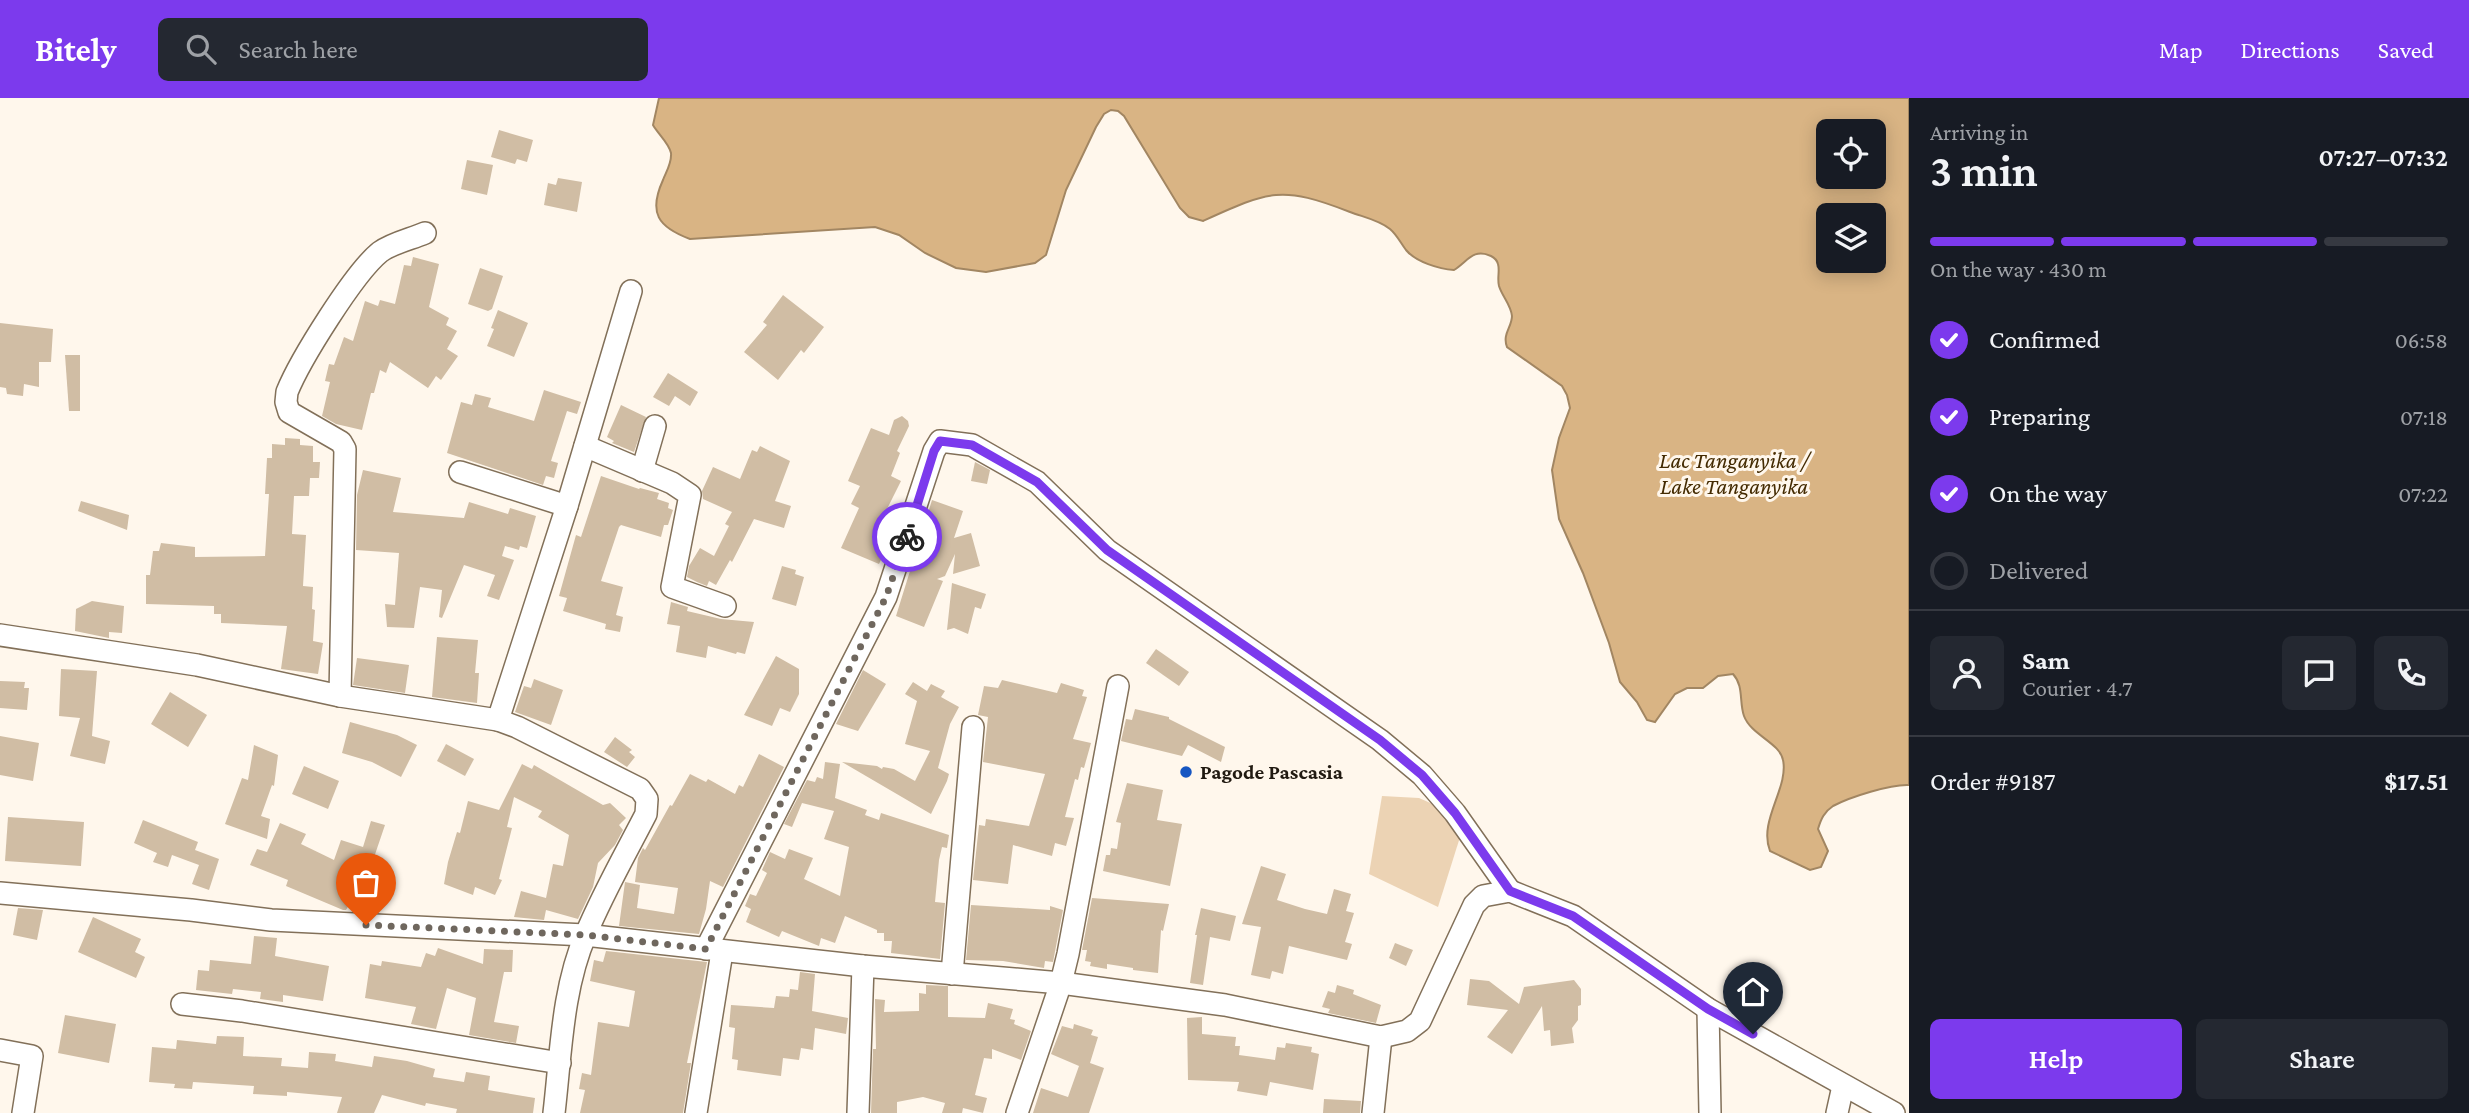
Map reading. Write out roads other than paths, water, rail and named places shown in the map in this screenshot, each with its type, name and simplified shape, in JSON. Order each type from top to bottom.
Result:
[{"type":"street","points":[[340,696],[345,449],[341,442],[289,412],[287,392],[321,331],[367,265],[382,251],[425,233]]},
{"type":"street","points":[[498,720],[567,506],[631,291]]},
{"type":"street","points":[[642,471],[655,426]]},
{"type":"street","points":[[696,1113],[714,950],[886,597],[934,451],[940,441],[972,445],[1037,482],[1107,550],[1380,740],[1422,775],[1455,813],[1510,891]]},
{"type":"street","points":[[585,446],[672,483],[690,495],[672,587],[724,606]]},
{"type":"street","points":[[460,472],[567,506]]},
{"type":"street","points":[[0,635],[197,665],[340,696],[498,720],[640,789],[647,799],[646,814],[585,935],[575,967],[567,1006],[554,1113]]},
{"type":"street","points":[[1017,1113],[1061,983],[1118,686]]},
{"type":"street","points":[[952,974],[973,727]]},
{"type":"street","points":[[0,892],[271,920],[585,935],[863,966],[1061,983],[1225,1005],[1381,1037],[1407,1031],[1420,1021],[1474,905],[1483,896],[1510,891],[1573,916],[1708,1009],[1894,1113]]},
{"type":"street","points":[[858,1113],[863,966]]},
{"type":"street","points":[[183,1004],[243,1010],[560,1063]]},
{"type":"street","points":[[1708,1009],[1710,1113]]},
{"type":"street","points":[[1373,1113],[1381,1037]]},
{"type":"street","points":[[0,1050],[32,1056],[23,1113]]},
{"type":"street","points":[[1837,1113],[1843,1086]]},
{"type":"water","name":"Lac Tanganyika / Lake Tanganyika","points":[[659,98],[1909,98],[1909,785],[1871,792],[1830,808],[1823,816],[1818,829],[1828,851],[1821,867],[1810,870],[1770,851],[1768,828],[1782,782],[1783,760],[1777,749],[1748,723],[1744,716],[1739,684],[1733,674],[1718,676],[1703,688],[1687,688],[1675,694],[1655,722],[1647,720],[1637,702],[1620,682],[1609,643],[1583,573],[1559,519],[1552,470],[1559,438],[1570,408],[1567,395],[1562,386],[1507,347],[1506,338],[1512,316],[1499,286],[1498,263],[1491,256],[1475,255],[1454,270],[1435,266],[1410,254],[1392,231],[1381,223],[1327,203],[1291,195],[1260,198],[1203,221],[1189,217],[1180,208],[1124,116],[1111,110],[1104,114],[1096,127],[1066,190],[1046,255],[1035,263],[986,272],[956,268],[925,253],[899,235],[875,227],[690,239],[663,224],[657,210],[656,201],[670,164],[671,153],[653,125]]},
{"type":"place","name":"Pagode Pascasia","points":[[1186,772]]}]
